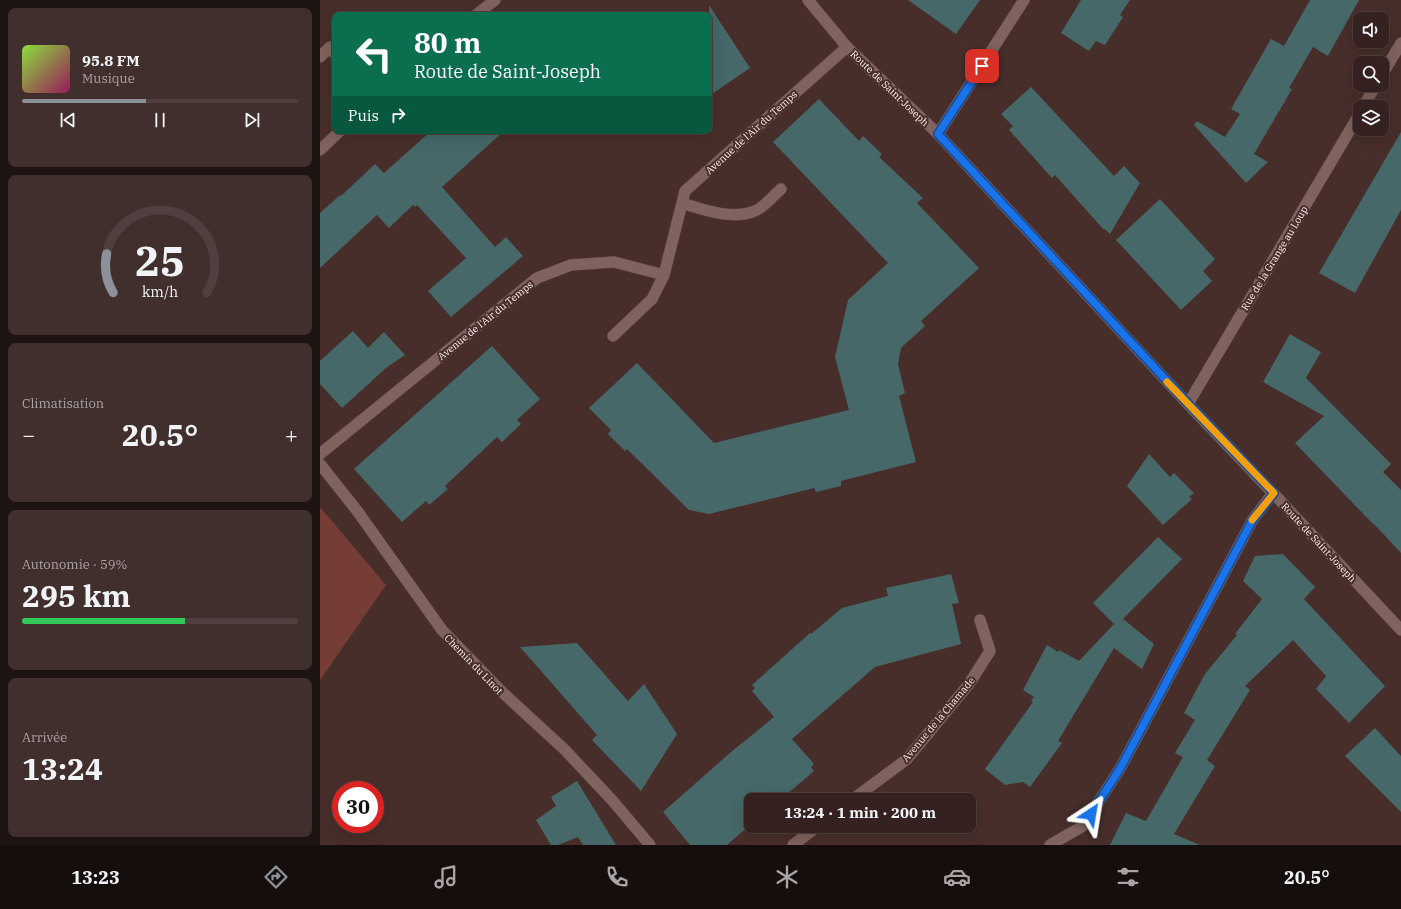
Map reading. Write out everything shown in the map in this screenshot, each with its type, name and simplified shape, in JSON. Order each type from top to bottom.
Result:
[{"type":"street","points":[[480,12],[494,0]]},
{"type":"street","name":"Route de Saint-Joseph","points":[[808,0],[847,47],[938,134],[1188,404],[1274,493],[1401,630]]},
{"type":"street","points":[[938,134],[1024,0]]},
{"type":"street","points":[[1389,63],[1401,43]]},
{"type":"street","name":"Avenue de l'Air du Temps","points":[[320,454],[537,278],[571,265],[614,262],[664,275],[685,191],[847,47]]},
{"type":"street","points":[[320,56],[330,48],[332,50]]},
{"type":"street","name":"Rue de la Grange au Loup","points":[[1188,404],[1353,124]]},
{"type":"street","points":[[320,150],[337,134]]},
{"type":"street","points":[[682,203],[705,210],[739,214],[755,210],[765,204],[781,189]]},
{"type":"street","points":[[613,336],[652,299],[664,275]]},
{"type":"street","name":"Chemin du Linot","points":[[320,464],[358,512],[442,630],[502,692],[564,749],[612,800],[650,845]]},
{"type":"street","points":[[1050,845],[1083,826],[1121,767],[1252,521],[1274,493]]},
{"type":"street","name":"Avenue de la Chamade","points":[[861,793],[907,759],[969,684],[990,651],[980,620]]},
{"type":"street","points":[[793,845],[809,833]]},
{"type":"shaded area","points":[[320,507],[386,585],[320,680]]},
{"type":"building","points":[[908,0],[980,0],[956,34]]},
{"type":"building","points":[[1081,0],[1130,0],[1120,15],[1123,17],[1105,45],[1096,41],[1089,51],[1061,33]]},
{"type":"building","points":[[1310,0],[1359,0],[1328,56],[1313,47],[1289,88],[1292,89],[1254,154],[1268,162],[1246,183],[1194,125],[1197,121],[1225,137],[1240,114],[1231,109],[1271,39],[1284,46]]},
{"type":"building","points":[[709,5],[750,68],[712,94],[712,12],[709,12]]},
{"type":"building","points":[[1031,87],[1114,176],[1124,166],[1140,183],[1110,234],[1105,229],[1104,230],[1055,175],[1052,178],[1009,130],[1013,126],[1001,114]]},
{"type":"building","points":[[819,99],[859,141],[863,136],[882,154],[879,157],[923,198],[917,203],[979,268],[921,321],[925,326],[901,348],[898,364],[905,393],[899,396],[916,462],[841,481],[841,486],[816,492],[814,488],[709,514],[689,510],[627,449],[625,451],[608,434],[611,430],[589,408],[637,363],[714,443],[849,410],[835,357],[848,300],[888,263],[773,142]]},
{"type":"building","points":[[1401,132],[1401,210],[1355,293],[1319,273]]},
{"type":"building","points":[[428,134],[501,134],[442,187],[495,247],[506,237],[523,256],[451,317],[428,291],[466,258],[417,205],[415,207],[413,205],[389,228],[377,215],[320,268],[320,213],[340,195],[341,196],[375,164],[384,173]]},
{"type":"building","points":[[1160,199],[1215,259],[1203,271],[1212,281],[1181,310],[1116,240]]},
{"type":"building","points":[[353,331],[368,348],[384,332],[405,355],[386,368],[342,408],[320,384],[320,361]]},
{"type":"building","points":[[1290,334],[1321,352],[1306,378],[1391,464],[1383,472],[1401,490],[1401,553],[1295,443],[1324,416],[1263,382]]},
{"type":"building","points":[[492,346],[540,399],[517,420],[521,424],[502,442],[497,437],[445,486],[448,489],[429,505],[426,501],[402,522],[354,469]]},
{"type":"building","points":[[1149,454],[1170,477],[1174,473],[1194,493],[1189,497],[1192,499],[1163,525],[1127,486]]},
{"type":"building","points":[[1158,537],[1182,559],[1123,619],[1154,644],[1142,669],[1114,648],[1058,741],[1062,743],[1030,787],[1023,782],[1005,785],[985,769],[1033,702],[1031,701],[1034,697],[1023,690],[1047,645],[1058,652],[1059,650],[1079,661],[1114,624],[1093,603]]},
{"type":"building","points":[[1283,554],[1315,587],[1304,599],[1385,686],[1349,723],[1316,689],[1326,676],[1293,640],[1245,686],[1250,690],[1207,760],[1215,766],[1174,834],[1200,845],[1110,845],[1126,813],[1146,821],[1183,757],[1175,753],[1195,720],[1184,713],[1205,674],[1237,635],[1235,634],[1262,599],[1243,581],[1255,556]]},
{"type":"building","points":[[951,574],[959,603],[952,604],[961,644],[875,667],[792,739],[814,764],[811,767],[814,771],[788,793],[744,793],[744,830],[727,845],[690,845],[663,812],[731,752],[774,717],[752,691],[755,688],[752,685],[810,633],[811,634],[842,608],[888,596],[886,588]]},
{"type":"building","points":[[577,643],[628,701],[644,684],[677,734],[641,791],[592,740],[597,735],[520,647]]},
{"type":"building","points":[[1375,728],[1401,756],[1401,812],[1345,756]]},
{"type":"building","points":[[577,781],[616,845],[583,845],[578,837],[558,845],[551,845],[536,820],[556,806],[551,797]]},
{"type":"slow traffic","points":[[1167,382],[1274,493],[1252,520]]},
{"type":"route","points":[[982,66],[938,134],[1179,394],[1274,493],[1252,521],[1121,767],[1091,814]]}]
